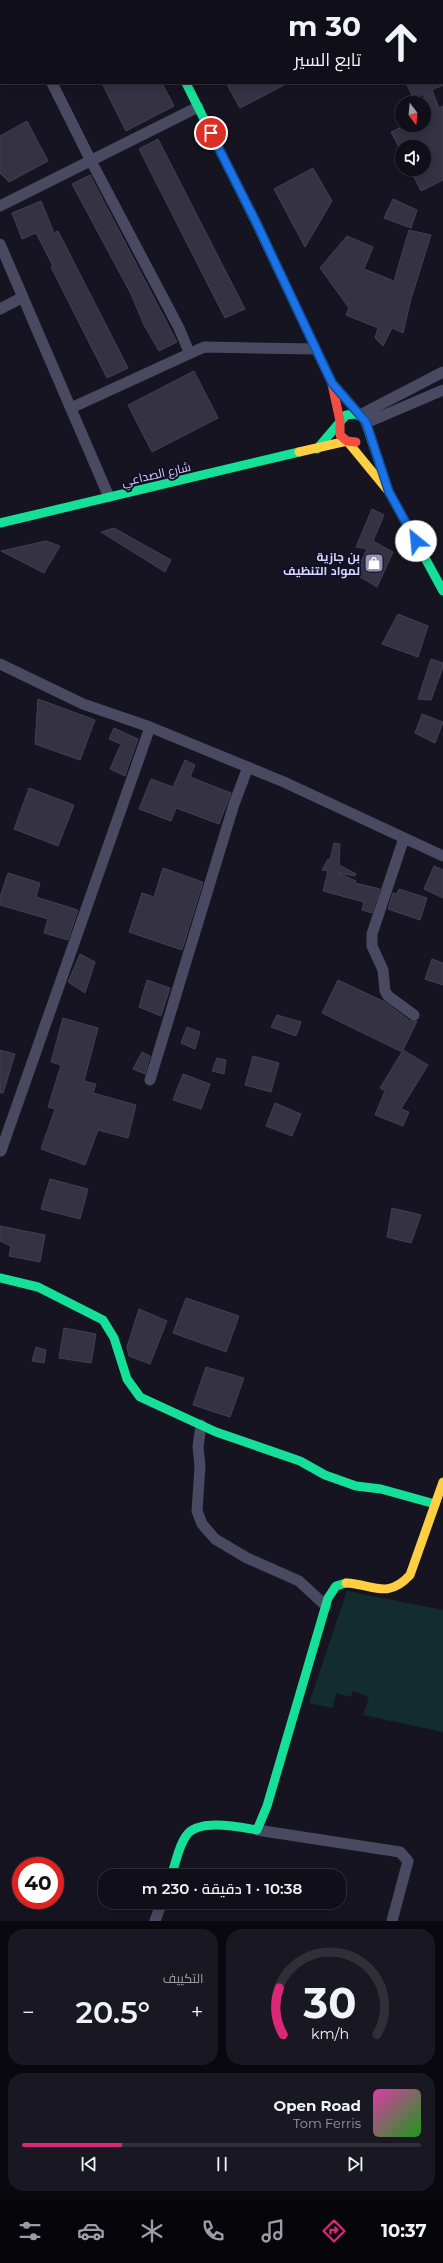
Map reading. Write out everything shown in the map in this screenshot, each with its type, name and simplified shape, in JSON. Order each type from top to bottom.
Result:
[{"type":"street","points":[[52,84],[189,352]]},
{"type":"street","points":[[186,84],[256,222],[314,349],[332,383],[364,422],[389,492],[443,591]]},
{"type":"street","points":[[0,206],[198,107]]},
{"type":"street","points":[[0,244],[109,497]]},
{"type":"street","points":[[0,309],[23,297]]},
{"type":"street","points":[[71,408],[204,346],[314,349]]},
{"type":"street","points":[[347,441],[357,442],[361,439],[364,422],[443,372]]},
{"type":"street","points":[[332,383],[340,421],[338,430],[343,439],[347,441],[389,492]]},
{"type":"street","points":[[364,422],[443,390]]},
{"type":"street","points":[[317,449],[340,421],[351,413],[364,422]]},
{"type":"street","name":"شارع الصداعي","points":[[0,523],[347,441]]},
{"type":"street","points":[[0,664],[83,704],[150,727],[248,767],[443,856]]},
{"type":"street","points":[[1,1151],[150,727]]},
{"type":"street","points":[[150,1080],[234,804],[248,767]]},
{"type":"street","points":[[404,838],[372,934],[372,946],[383,970],[384,991],[388,996],[414,1015]]},
{"type":"street","points":[[0,1278],[38,1287],[103,1320],[110,1328],[127,1381],[133,1391],[140,1397],[201,1425],[300,1461],[325,1475],[356,1486],[381,1489],[434,1504]]},
{"type":"street","points":[[201,1425],[198,1447],[200,1466],[197,1511],[202,1524],[215,1539],[248,1558],[299,1581],[326,1606]]},
{"type":"street","points":[[257,1830],[267,1806],[332,1590],[337,1585],[346,1583],[389,1590],[404,1585],[410,1575],[443,1482]]},
{"type":"street","points":[[174,1869],[185,1838],[190,1831],[201,1827],[222,1826],[257,1830],[400,1852],[408,1861],[392,1921]]},
{"type":"street","points":[[155,1921],[159,1909]]},
{"type":"green space","points":[[347,1591],[443,1610],[443,1732],[363,1715],[369,1697],[353,1691],[351,1697],[336,1693],[333,1708],[309,1703]]},
{"type":"building","points":[[102,84],[163,84],[174,106],[126,131]]},
{"type":"building","points":[[227,84],[286,84],[240,108]]},
{"type":"building","points":[[406,84],[443,84],[432,90],[439,108],[443,106],[443,180],[421,191],[414,176],[431,176],[431,140],[395,140],[391,132],[395,130],[395,132],[431,132],[431,96],[424,96],[424,94],[420,96],[412,96]]},
{"type":"building","points":[[27,121],[48,161],[9,182],[0,173],[0,136]]},
{"type":"building","points":[[158,139],[245,309],[225,318],[139,149]]},
{"type":"building","points":[[313,168],[332,201],[305,247],[274,189]]},
{"type":"building","points":[[90,175],[177,342],[159,351],[144,325],[131,294],[72,184]]},
{"type":"building","points":[[393,199],[417,210],[411,228],[384,218]]},
{"type":"building","points":[[41,201],[54,233],[58,231],[128,368],[107,378],[51,267],[53,266],[36,233],[22,239],[12,213]]},
{"type":"building","points":[[409,230],[431,235],[411,299],[403,333],[392,328],[383,346],[375,338],[378,328],[346,315],[349,308],[320,268],[347,236],[373,247],[364,269],[394,281]]},
{"type":"building","points":[[194,371],[218,418],[152,452],[128,405]]},
{"type":"building","name":"بن جازية لمواد التنظيف","points":[[372,509],[384,515],[373,541],[393,552],[377,587],[355,574],[367,549],[356,547]]},
{"type":"building","points":[[114,528],[171,560],[165,572],[101,532]]},
{"type":"building","points":[[46,541],[60,546],[44,573],[1,551]]},
{"type":"building","points":[[398,614],[428,626],[418,657],[382,644]]},
{"type":"building","points":[[431,659],[443,663],[443,667],[431,700],[418,699]]},
{"type":"building","points":[[38,699],[95,720],[80,760],[35,744]]},
{"type":"building","points":[[422,714],[443,722],[435,743],[415,733]]},
{"type":"building","points":[[114,728],[138,739],[125,776],[110,769],[121,744],[109,739]]},
{"type":"building","points":[[185,760],[195,765],[190,777],[231,793],[219,824],[176,808],[171,821],[139,809],[151,779],[173,787]]},
{"type":"building","points":[[29,788],[74,805],[58,846],[14,829]]},
{"type":"building","points":[[334,843],[340,844],[339,865],[356,874],[355,876],[338,873],[356,881],[355,883],[380,889],[372,913],[362,910],[364,902],[323,891],[328,871],[322,870],[328,859],[330,860]]},
{"type":"building","points":[[434,866],[443,870],[443,898],[424,889]]},
{"type":"building","points":[[163,868],[203,882],[182,950],[129,932],[142,893],[154,897]]},
{"type":"building","points":[[8,873],[40,883],[36,897],[78,910],[68,940],[44,933],[48,919],[0,905],[0,897]]},
{"type":"building","points":[[399,889],[427,898],[420,920],[388,909],[393,893],[397,894]]},
{"type":"building","points":[[80,954],[95,962],[85,993],[68,982]]},
{"type":"building","points":[[432,959],[443,963],[443,985],[425,979]]},
{"type":"building","points":[[147,980],[170,988],[161,1016],[139,1007]]},
{"type":"building","points":[[338,980],[385,1002],[410,1021],[417,1021],[403,1050],[428,1065],[401,1109],[409,1112],[403,1126],[375,1115],[385,1091],[380,1088],[402,1052],[322,1013]]},
{"type":"building","points":[[277,1015],[301,1022],[296,1036],[271,1027]]},
{"type":"building","points":[[63,1018],[98,1028],[84,1081],[96,1084],[93,1093],[136,1105],[128,1138],[98,1130],[85,1165],[41,1149],[55,1109],[48,1107],[61,1065],[51,1062]]},
{"type":"building","points":[[187,1027],[200,1032],[195,1049],[181,1043]]},
{"type":"building","points":[[0,1050],[15,1054],[3,1093],[0,1093]]},
{"type":"building","points":[[142,1052],[150,1056],[145,1074],[133,1069]]},
{"type":"building","points":[[253,1056],[279,1063],[271,1092],[245,1085]]},
{"type":"building","points":[[217,1058],[226,1060],[224,1074],[212,1071]]},
{"type":"building","points":[[183,1074],[210,1084],[201,1109],[173,1100]]},
{"type":"building","points":[[275,1103],[301,1114],[292,1136],[266,1126]]},
{"type":"building","points":[[50,1179],[88,1189],[80,1219],[41,1209]]},
{"type":"building","points":[[392,1208],[421,1215],[411,1243],[387,1237]]},
{"type":"building","points":[[0,1226],[45,1235],[40,1262],[9,1256],[11,1246],[0,1241]]},
{"type":"building","points":[[186,1298],[239,1316],[226,1352],[173,1333]]},
{"type":"building","points":[[139,1309],[167,1321],[150,1364],[129,1356],[127,1347]]},
{"type":"building","points":[[64,1328],[96,1334],[91,1363],[59,1358]]},
{"type":"building","points":[[36,1347],[46,1350],[44,1363],[32,1361]]},
{"type":"building","points":[[206,1367],[244,1378],[230,1417],[193,1405]]},
{"type":"traffic: fast","points":[[186,84],[256,223],[332,383],[360,415]]},
{"type":"traffic: fast","points":[[317,449],[346,415],[356,414],[364,419]]},
{"type":"traffic: fast","points":[[367,427],[389,492],[443,591]]},
{"type":"traffic: fast","points":[[0,523],[299,452]]},
{"type":"traffic: fast","points":[[0,1278],[38,1287],[103,1320],[114,1338],[127,1379],[140,1397],[216,1432],[300,1461],[325,1475],[356,1486],[381,1489],[435,1504]]},
{"type":"traffic: fast","points":[[173,1869],[181,1845],[186,1836],[192,1830],[209,1825],[240,1827],[257,1830],[267,1806],[328,1598],[336,1586],[346,1583]]},
{"type":"traffic: slow","points":[[299,452],[347,441],[389,492]]},
{"type":"traffic: slow","points":[[346,1583],[387,1589],[402,1583],[410,1575],[443,1482]]},
{"type":"traffic: jam","points":[[332,384],[340,421],[340,435],[347,441],[356,442]]},
{"type":"place","name":"بن جازية لمواد التنظيف","points":[[374,563]]},
{"type":"route","points":[[211,133],[256,222],[314,349],[332,383],[364,418],[389,492],[416,541]]}]
